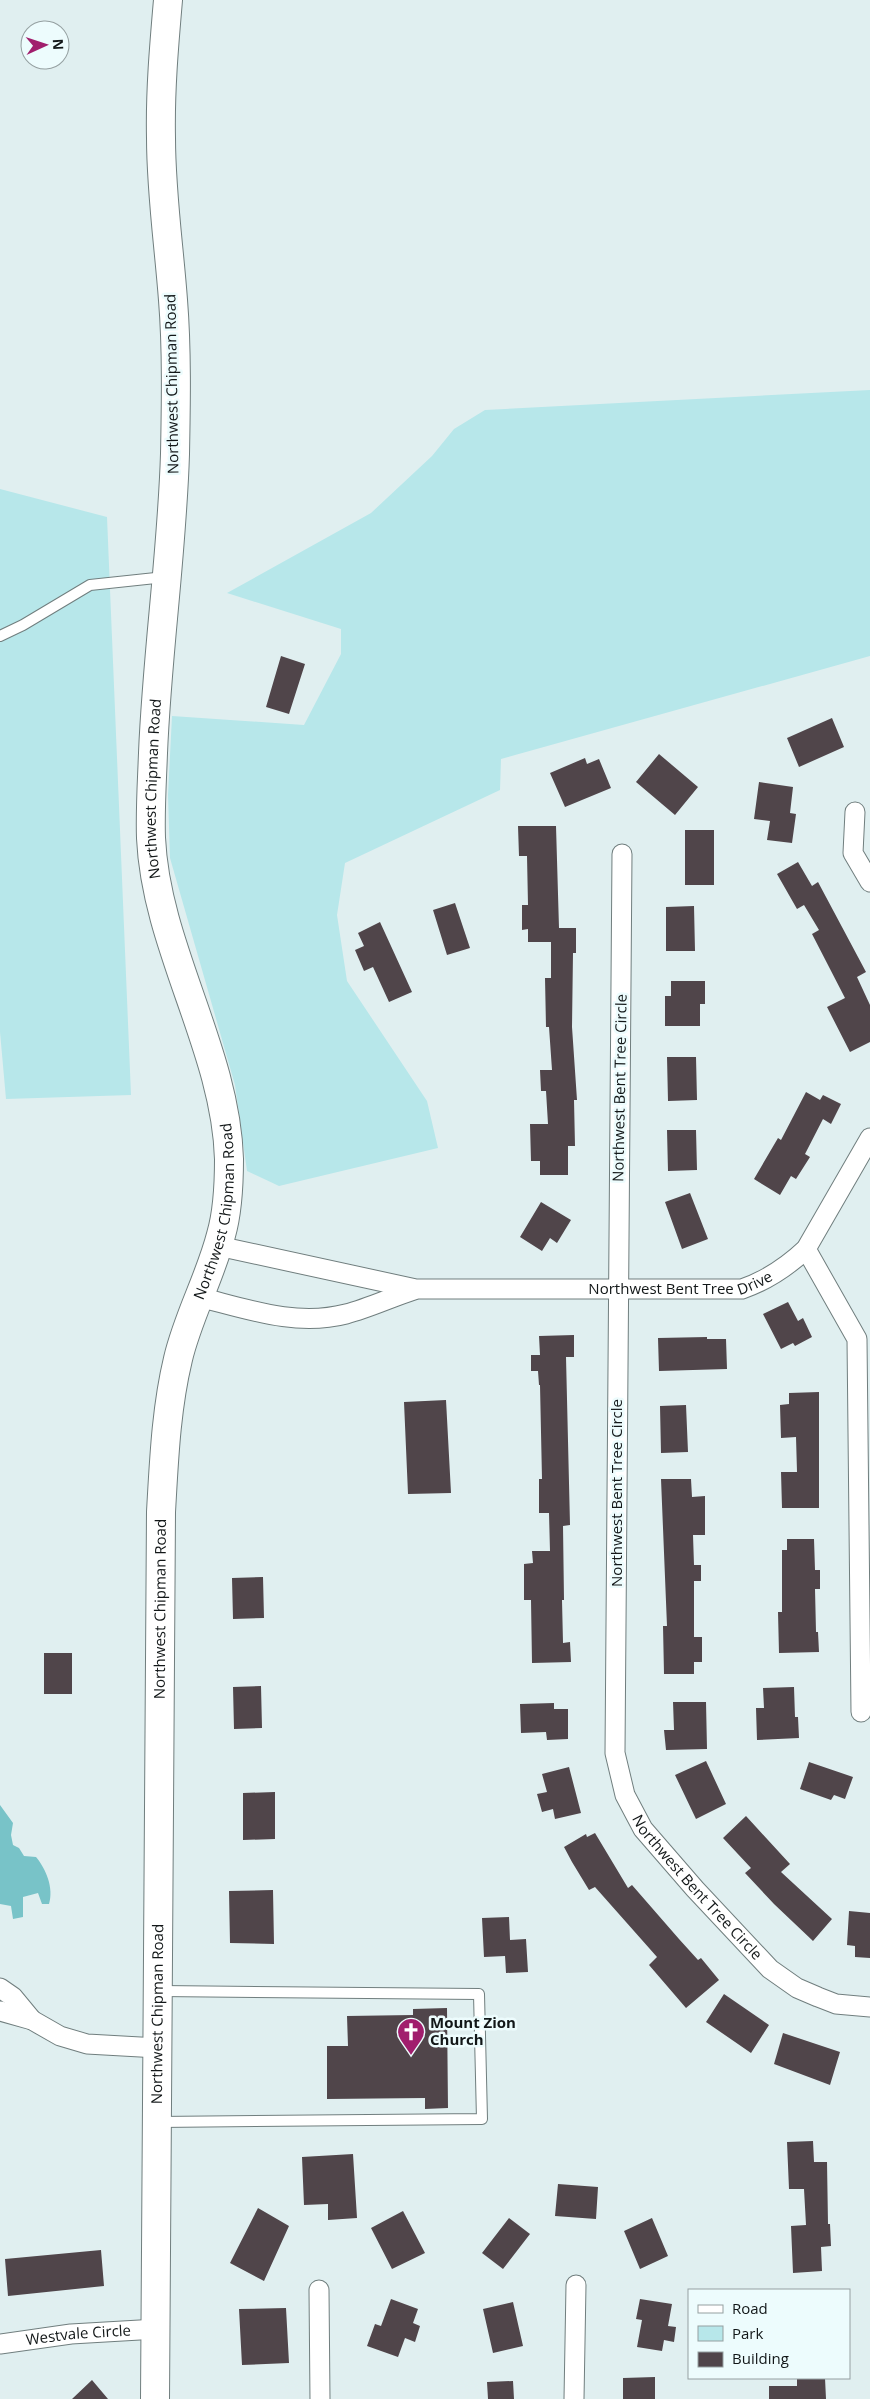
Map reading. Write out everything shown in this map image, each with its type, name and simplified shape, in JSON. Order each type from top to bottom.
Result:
[{"type":"main road","name":"Northwest Chipman Road","points":[[156,2399],[162,1493],[170,1399],[187,1328],[218,1246],[226,1210],[229,1156],[219,1091],[179,968],[159,887],[151,841],[156,699],[170,540],[175,399],[173,302],[165,225],[160,140],[162,73],[168,0]]},
{"type":"street","points":[[855,812],[853,852],[870,882]]},
{"type":"street","name":"Northwest Bent Tree Circle","points":[[622,854],[615,1753],[626,1795],[643,1829],[695,1889],[770,1969],[796,1988],[836,2004],[870,2007]]},
{"type":"street","name":"Northwest Bent Tree Drive","points":[[218,1246],[416,1289],[742,1289],[758,1283],[796,1258],[806,1249],[870,1138]]},
{"type":"street","points":[[806,1249],[857,1339],[861,1712]]},
{"type":"street","name":"Northwest Bent Tree Drive","points":[[199,1297],[278,1317],[315,1319],[346,1314],[416,1289]]},
{"type":"street","points":[[0,1988],[13,1997],[32,2020]]},
{"type":"street","points":[[0,2011],[32,2020],[60,2036],[87,2044],[158,2048]]},
{"type":"street","points":[[574,2399],[576,2285]]},
{"type":"street","points":[[319,2290],[320,2399]]},
{"type":"street","name":"Westvale Circle","points":[[0,2344],[71,2334],[157,2329]]},
{"type":"lane","points":[[0,636],[23,625],[90,585],[166,576]]},
{"type":"lane","points":[[157,2122],[482,2119],[479,1994],[159,1991]]},
{"type":"green space","points":[[870,390],[870,656],[501,759],[500,790],[345,863],[337,915],[347,981],[427,1101],[438,1148],[279,1186],[247,1171],[235,1085],[170,858],[168,795],[172,716],[304,725],[341,654],[341,629],[227,593],[371,513],[432,456],[454,429],[485,410]]},
{"type":"green space","points":[[0,489],[107,517],[131,1095],[6,1099],[0,1032]]},
{"type":"shaded area","points":[[0,1805],[13,1823],[11,1835],[13,1845],[19,1848],[24,1856],[36,1857],[46,1873],[50,1885],[49,1904],[42,1904],[38,1893],[23,1897],[23,1917],[13,1919],[11,1906],[0,1904]]},
{"type":"building","points":[[281,656],[305,664],[289,714],[266,707]]},
{"type":"building","points":[[832,718],[844,747],[799,767],[787,738]]},
{"type":"building","points":[[659,754],[698,787],[675,815],[636,782]]},
{"type":"building","points":[[585,758],[587,764],[599,759],[611,788],[565,807],[550,773]]},
{"type":"building","points":[[759,782],[793,787],[790,813],[796,814],[792,843],[767,840],[770,821],[754,819]]},
{"type":"building","points":[[518,826],[556,826],[559,928],[576,928],[576,953],[573,953],[572,1027],[577,1100],[574,1100],[575,1146],[568,1146],[568,1175],[540,1175],[540,1161],[531,1161],[530,1124],[548,1124],[546,1091],[541,1091],[540,1070],[552,1070],[549,1027],[546,1027],[545,978],[551,978],[551,942],[528,942],[528,929],[522,930],[522,905],[528,905],[527,856],[519,856]]},
{"type":"building","points":[[685,830],[714,830],[714,885],[685,885]]},
{"type":"building","points":[[798,862],[812,886],[818,882],[866,972],[857,977],[870,1005],[870,1042],[850,1052],[827,1007],[845,998],[812,934],[819,930],[804,905],[797,909],[777,874]]},
{"type":"building","points":[[455,903],[470,948],[447,955],[433,910]]},
{"type":"building","points":[[694,906],[695,951],[666,951],[666,907]]},
{"type":"building","points":[[380,922],[412,992],[389,1002],[373,967],[364,971],[355,950],[364,946],[358,933]]},
{"type":"building","points":[[671,981],[705,981],[705,1004],[700,1004],[700,1026],[665,1026],[665,996],[671,996]]},
{"type":"building","points":[[667,1057],[696,1057],[697,1100],[668,1101]]},
{"type":"building","points":[[806,1092],[820,1100],[823,1095],[841,1104],[831,1124],[823,1119],[805,1154],[810,1157],[796,1179],[791,1176],[780,1195],[754,1179],[778,1138],[781,1140]]},
{"type":"building","points":[[667,1130],[696,1130],[697,1170],[668,1171]]},
{"type":"building","points":[[690,1193],[708,1239],[682,1249],[665,1202]]},
{"type":"building","points":[[541,1202],[571,1220],[557,1243],[550,1238],[542,1251],[520,1237]]},
{"type":"building","points":[[788,1302],[798,1321],[803,1318],[812,1337],[795,1346],[793,1343],[781,1349],[763,1314]]},
{"type":"building","points":[[574,1335],[574,1357],[566,1357],[570,1525],[563,1526],[564,1600],[562,1600],[563,1643],[570,1642],[571,1662],[532,1663],[531,1600],[524,1600],[524,1564],[533,1563],[532,1551],[550,1551],[549,1513],[539,1513],[539,1479],[542,1479],[540,1385],[538,1371],[531,1371],[531,1355],[540,1355],[539,1336]]},
{"type":"building","points":[[707,1337],[707,1339],[726,1339],[727,1369],[659,1371],[658,1338]]},
{"type":"building","points":[[819,1392],[819,1508],[782,1508],[781,1472],[797,1472],[796,1437],[781,1438],[780,1405],[789,1404],[789,1393]]},
{"type":"building","points":[[446,1400],[451,1493],[408,1494],[404,1402]]},
{"type":"building","points":[[686,1405],[688,1452],[661,1453],[660,1406]]},
{"type":"building","points":[[661,1479],[691,1479],[692,1497],[705,1496],[705,1535],[693,1535],[694,1565],[701,1565],[701,1581],[694,1581],[694,1637],[702,1637],[702,1662],[694,1662],[694,1674],[664,1674],[663,1626],[667,1626]]},
{"type":"building","points":[[787,1539],[814,1539],[815,1570],[820,1570],[820,1589],[815,1589],[816,1632],[818,1632],[819,1652],[779,1653],[778,1612],[782,1612],[782,1550],[787,1550]]},
{"type":"building","points":[[263,1577],[264,1618],[233,1619],[232,1578]]},
{"type":"building","points":[[44,1653],[72,1653],[72,1694],[44,1694]]},
{"type":"building","points":[[261,1686],[262,1728],[234,1729],[233,1687]]},
{"type":"building","points":[[794,1687],[795,1717],[798,1717],[799,1738],[757,1740],[756,1708],[764,1708],[763,1688]]},
{"type":"building","points":[[673,1702],[706,1702],[707,1749],[666,1750],[664,1730],[674,1730]]},
{"type":"building","points":[[554,1703],[554,1709],[568,1709],[568,1739],[547,1740],[546,1732],[521,1733],[520,1704]]},
{"type":"building","points":[[706,1761],[726,1804],[696,1819],[675,1775]]},
{"type":"building","points":[[809,1762],[853,1777],[845,1799],[834,1795],[831,1800],[800,1789]]},
{"type":"building","points":[[569,1767],[581,1813],[555,1819],[553,1809],[542,1812],[537,1794],[547,1792],[542,1774]]},
{"type":"building","points":[[275,1792],[275,1839],[243,1840],[243,1793]]},
{"type":"building","points":[[746,1816],[790,1864],[781,1872],[832,1919],[813,1941],[745,1873],[751,1868],[723,1838]]},
{"type":"building","points":[[595,1833],[628,1888],[632,1885],[698,1960],[701,1958],[719,1980],[686,2008],[649,1965],[657,1957],[595,1887],[589,1890],[564,1847],[586,1834],[587,1837]]},
{"type":"building","points":[[273,1890],[274,1944],[230,1943],[229,1891]]},
{"type":"building","points":[[849,1911],[870,1913],[870,1958],[855,1957],[855,1946],[847,1945]]},
{"type":"building","points":[[509,1917],[510,1940],[526,1939],[528,1972],[506,1973],[505,1956],[484,1957],[482,1918]]},
{"type":"building","points":[[724,1994],[769,2025],[751,2053],[706,2022]]},
{"type":"building","points":[[447,2008],[448,2108],[425,2109],[425,2098],[327,2099],[327,2046],[348,2046],[347,2016],[413,2015],[413,2009]]},
{"type":"building","points":[[783,2033],[840,2052],[830,2085],[774,2064]]},
{"type":"building","points":[[813,2141],[814,2162],[827,2162],[828,2224],[830,2224],[831,2246],[821,2247],[822,2271],[793,2273],[791,2226],[806,2225],[804,2189],[789,2189],[787,2142]]},
{"type":"building","points":[[353,2154],[357,2218],[328,2220],[328,2204],[304,2205],[302,2157]]},
{"type":"building","points":[[558,2184],[598,2187],[596,2219],[555,2216]]},
{"type":"building","points":[[258,2208],[289,2226],[264,2281],[230,2263]]},
{"type":"building","points":[[403,2211],[425,2253],[392,2269],[371,2228]]},
{"type":"building","points":[[509,2218],[530,2234],[503,2269],[482,2253]]},
{"type":"building","points":[[652,2218],[668,2256],[640,2269],[624,2231]]},
{"type":"building","points":[[101,2250],[104,2286],[8,2296],[5,2259]]},
{"type":"building","points":[[391,2299],[418,2309],[413,2323],[420,2326],[415,2342],[405,2338],[398,2357],[367,2346],[375,2324],[381,2326]]},
{"type":"building","points":[[640,2299],[672,2304],[668,2326],[676,2327],[674,2342],[664,2340],[662,2351],[637,2347],[642,2320],[636,2319]]},
{"type":"building","points":[[513,2302],[523,2346],[493,2353],[483,2309]]},
{"type":"building","points":[[286,2308],[289,2363],[242,2365],[239,2309]]},
{"type":"building","points":[[655,2377],[655,2399],[623,2399],[623,2378]]},
{"type":"building","points":[[797,2379],[825,2379],[826,2399],[769,2399],[769,2386],[797,2386]]},
{"type":"building","points":[[92,2380],[108,2399],[72,2399]]},
{"type":"building","points":[[513,2381],[514,2399],[488,2399],[487,2382]]},
{"type":"place","name":"Mount Zion Church","points":[[411,2056]]}]
